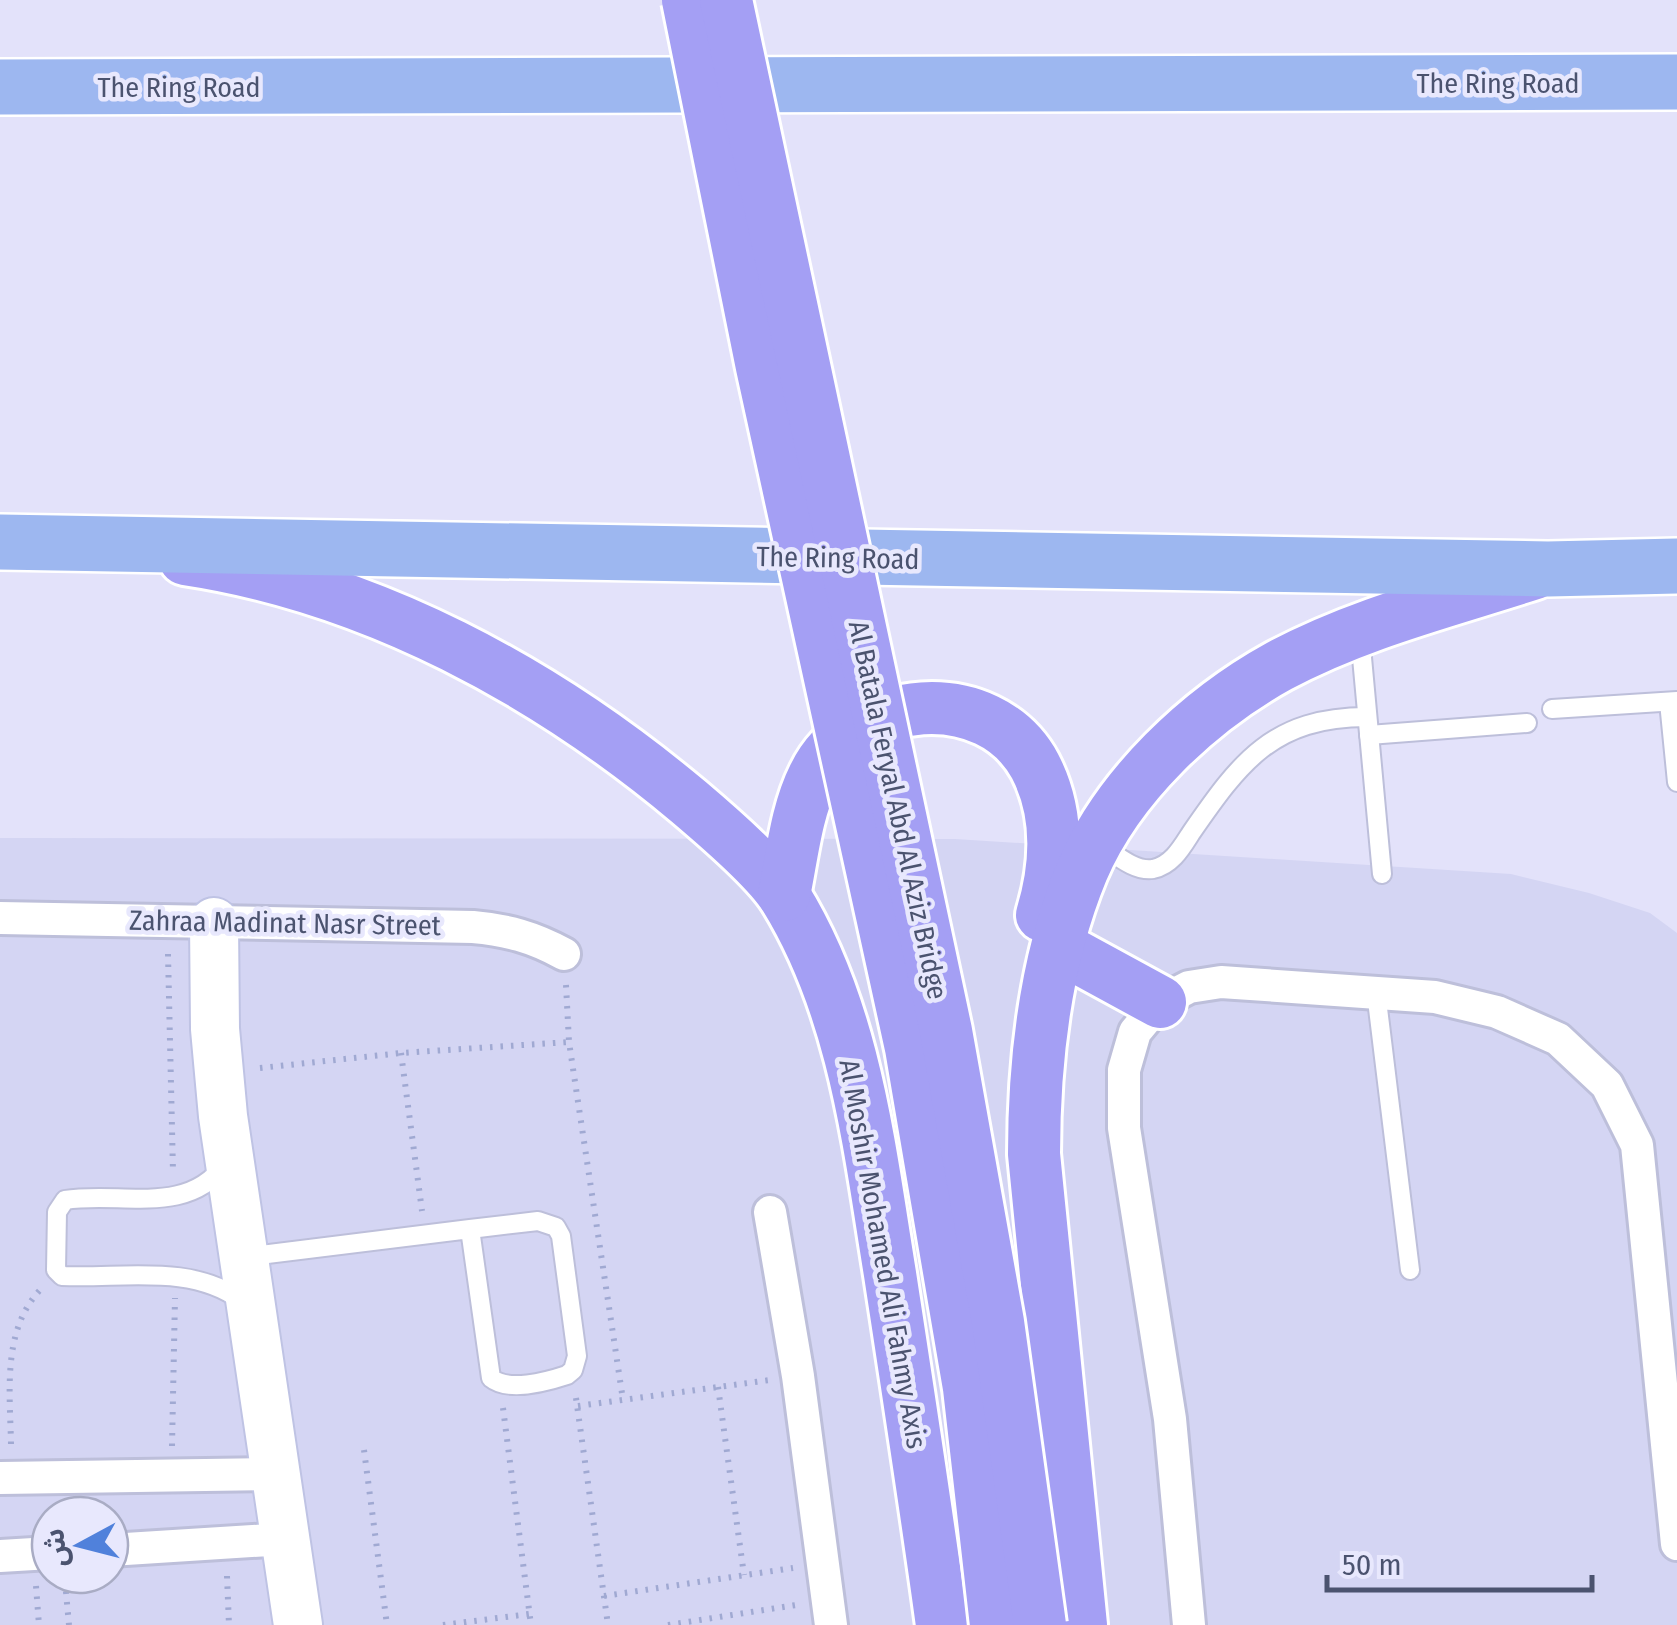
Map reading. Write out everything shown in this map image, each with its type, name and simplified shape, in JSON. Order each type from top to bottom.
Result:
[{"type":"highway","name":"The Ring Road","points":[[0,88],[1677,82]]},
{"type":"highway","name":"The Ring Road","points":[[0,542],[1548,569],[1677,566]]},
{"type":"main road","name":"Al Batala Feryal Abd Al Aziz Bridge","points":[[688,0],[762,367],[911,1048],[968,1388],[996,1625]]},
{"type":"main road","name":"Al Batala Feryal Abd Al Aziz Bridge","points":[[726,0],[946,1031],[998,1322],[1040,1625]]},
{"type":"main road","name":"Al Moshir Mohamed Ali Fahmy Axis","points":[[104,546],[201,561],[296,584],[388,616],[477,657],[561,706],[641,762],[716,825],[784,895],[837,1012],[855,1071],[942,1625]]},
{"type":"main road","points":[[1080,1625],[1034,1154],[1046,1004],[1082,872],[1118,808],[1165,754],[1218,706],[1278,667],[1360,630],[1548,569]]},
{"type":"main road","points":[[784,895],[803,807],[814,776],[833,748],[858,726],[888,712],[920,706],[953,709],[984,720],[1012,738],[1033,764],[1046,793],[1055,856],[1050,888],[1013,1013],[1010,1048],[1019,1115],[1034,1154]]},
{"type":"main road","points":[[1059,947],[1160,1002]]},
{"type":"street","name":"Zahraa Madinat Nasr Street","points":[[0,918],[489,928],[536,938],[564,954]]},
{"type":"street","points":[[191,922],[219,1072],[228,1159],[298,1625]]},
{"type":"street","points":[[1190,1625],[1170,1419],[1124,1128],[1124,1070],[1135,1032],[1160,1002],[1189,987],[1221,982],[1435,997],[1496,1012],[1558,1038],[1607,1085],[1637,1145],[1677,1544]]},
{"type":"street","points":[[770,1212],[798,1376],[830,1612]]},
{"type":"street","points":[[6,1478],[276,1474]]},
{"type":"street","points":[[130,1549],[286,1538]]},
{"type":"street","points":[[0,1556],[30,1554]]},
{"type":"lane","points":[[1360,630],[1382,874]]},
{"type":"lane","points":[[1552,709],[1673,702],[1677,782]]},
{"type":"lane","points":[[1097,842],[1135,867],[1163,866],[1182,846],[1228,778],[1263,745],[1310,722],[1338,717],[1368,726],[1526,723]]},
{"type":"lane","points":[[1376,992],[1410,1270]]},
{"type":"lane","points":[[228,1159],[215,1178],[196,1191],[174,1198],[65,1200],[57,1212],[56,1270],[62,1276],[176,1276],[203,1281],[228,1291],[250,1308]]},
{"type":"lane","points":[[243,1258],[426,1234],[538,1221],[556,1227],[561,1236],[577,1356],[572,1370],[559,1378],[500,1385],[491,1378],[470,1229]]},
{"type":"path","points":[[174,1198],[191,922]]},
{"type":"path","points":[[564,954],[569,1042],[623,1400]]},
{"type":"path","points":[[219,1072],[569,1042]]},
{"type":"path","points":[[401,1054],[426,1234]]},
{"type":"path","points":[[6,1478],[12,1342],[21,1314],[38,1292],[62,1276]]},
{"type":"path","points":[[171,1477],[176,1276]]},
{"type":"path","points":[[572,1370],[608,1625]]},
{"type":"path","points":[[578,1406],[798,1376]]},
{"type":"path","points":[[500,1385],[531,1625]]},
{"type":"path","points":[[718,1387],[744,1575]]},
{"type":"path","points":[[0,1416],[10,1416]]},
{"type":"path","points":[[364,1450],[387,1625]]},
{"type":"path","points":[[226,1544],[230,1625]]},
{"type":"path","points":[[604,1596],[824,1563]]},
{"type":"path","points":[[66,1595],[68,1625]]},
{"type":"path","points":[[668,1625],[830,1612]]},
{"type":"path","points":[[443,1625],[529,1614]]},
{"type":"shaded area","points":[[0,838],[955,839],[1511,874],[1650,913],[1677,933],[1677,1625],[0,1625]]}]
